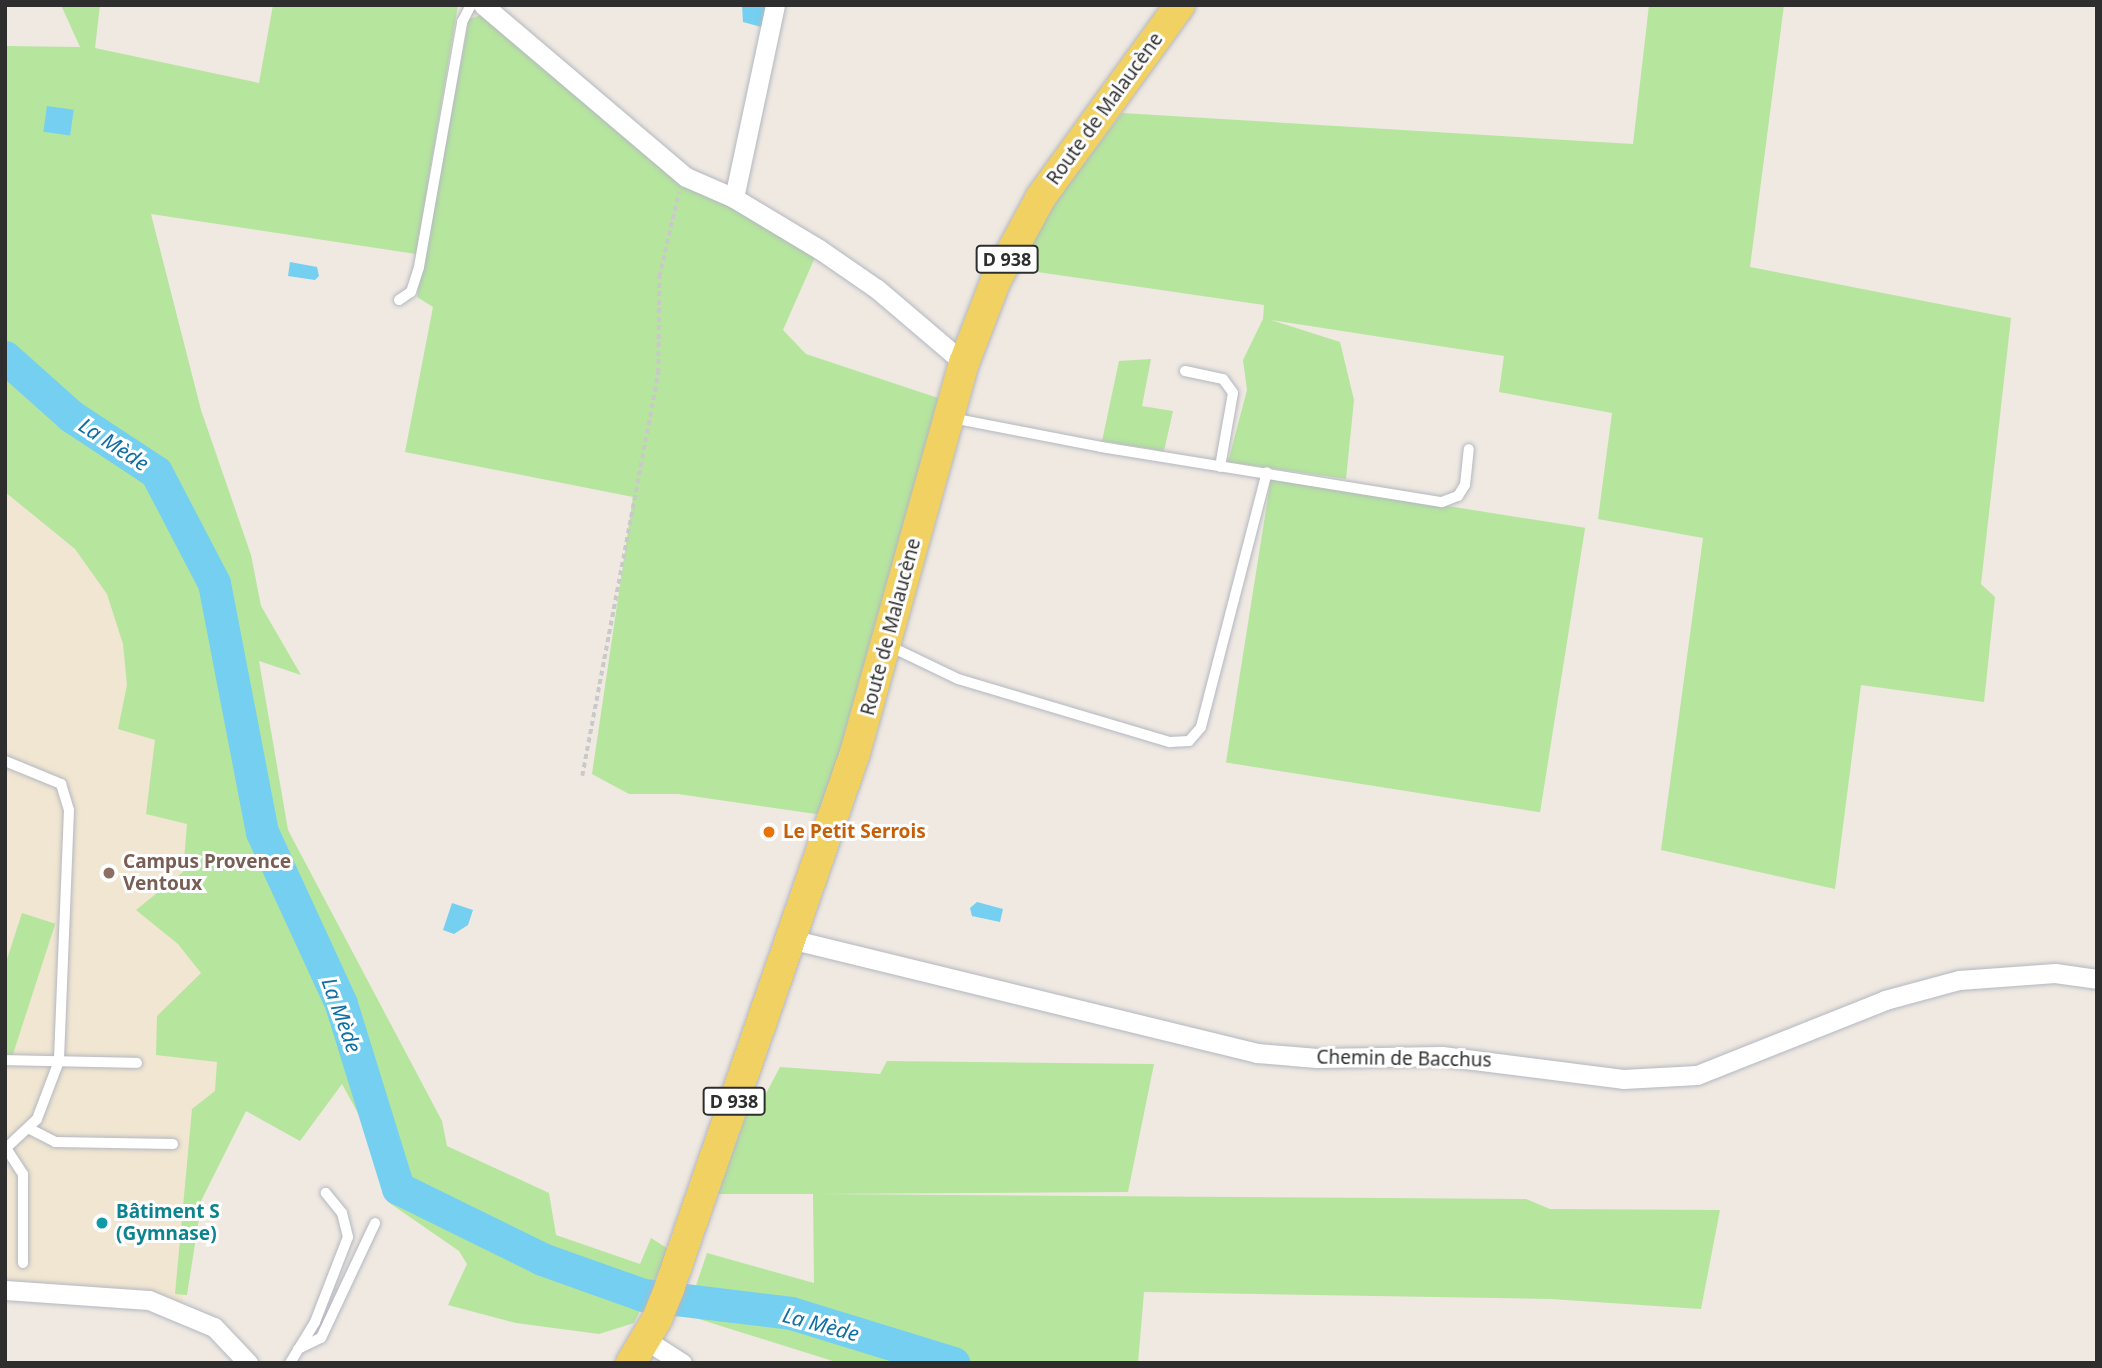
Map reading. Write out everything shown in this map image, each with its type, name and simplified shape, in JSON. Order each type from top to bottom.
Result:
[{"type":"main road","name":"Route de Malaucène","points":[[645,1341],[670,1286],[855,753],[964,363],[996,279],[1029,217],[1180,5]]},
{"type":"street","points":[[483,5],[686,177],[734,198],[877,289],[964,363]]},
{"type":"street","points":[[734,198],[775,5]]},
{"type":"street","name":"Chemin de Bacchus","points":[[790,939],[1257,1053],[1317,1058],[1442,1056],[1623,1079],[1697,1075],[1885,1000],[1959,980],[2032,973],[2097,979]]},
{"type":"street","points":[[5,1290],[149,1300],[214,1327],[248,1363]]},
{"type":"street","points":[[645,1341],[682,1363]]},
{"type":"lane","points":[[398,300],[411,292],[419,267],[461,22],[471,5]]},
{"type":"lane","points":[[1185,371],[1223,379],[1233,393],[1220,467]]},
{"type":"lane","points":[[948,417],[1220,467],[1266,472],[1442,502],[1458,496],[1465,485],[1469,449]]},
{"type":"lane","points":[[887,644],[958,679],[1170,741],[1189,741],[1201,727],[1266,472]]},
{"type":"lane","points":[[5,761],[61,784],[69,810],[59,1061],[47,1100],[30,1129],[6,1148],[23,1174],[23,1263]]},
{"type":"lane","points":[[5,1060],[137,1063]]},
{"type":"lane","points":[[30,1129],[55,1142],[173,1144]]},
{"type":"lane","points":[[290,1363],[315,1322],[348,1237],[342,1213],[326,1193]]},
{"type":"lane","points":[[298,1349],[321,1338],[376,1223]]},
{"type":"path","points":[[582,776],[658,373],[659,278],[677,197],[686,177]]},
{"type":"shaded area","name":"Campus Provence Ventoux","points":[[5,492],[179,635],[246,1110],[202,1199],[182,1304],[148,1292],[5,1280]]},
{"type":"green space","points":[[61,5],[100,5],[95,48],[259,83],[273,5],[458,5],[416,254],[151,214],[201,410],[251,555],[261,606],[301,675],[259,661],[288,830],[442,1121],[447,1146],[549,1193],[556,1235],[640,1264],[651,1238],[670,1250],[634,1323],[599,1334],[516,1323],[448,1305],[467,1264],[459,1251],[391,1204],[370,1135],[342,1084],[300,1141],[246,1111],[202,1199],[187,1295],[175,1294],[192,1109],[215,1091],[217,1062],[156,1055],[157,1016],[201,973],[178,944],[136,910],[183,872],[187,824],[146,814],[155,740],[118,729],[127,685],[123,644],[107,594],[75,549],[5,492],[5,46],[80,47]]},
{"type":"green space","points":[[1649,5],[1784,5],[1750,267],[2011,318],[1981,584],[1995,597],[1984,702],[1861,685],[1835,889],[1661,850],[1703,538],[1598,519],[1612,413],[1499,392],[1504,356],[1271,320],[1340,342],[1354,400],[1346,479],[1228,462],[1247,390],[1243,360],[1263,319],[1264,305],[1017,269],[1049,210],[1122,113],[1633,144]]},
{"type":"green space","points":[[481,15],[494,20],[624,137],[683,183],[731,204],[816,255],[783,330],[806,354],[944,400],[823,815],[678,794],[629,794],[592,774],[633,497],[405,452],[433,307],[417,297],[469,19]]},
{"type":"green space","points":[[1151,359],[1142,406],[1173,411],[1164,451],[1102,441],[1119,361]]},
{"type":"green space","points":[[1271,478],[1585,528],[1540,812],[1226,762]]},
{"type":"green space","points":[[22,913],[55,924],[11,1060],[5,1058],[5,965]]},
{"type":"green space","points":[[887,1061],[1154,1064],[1128,1192],[816,1194],[1526,1199],[1550,1209],[1720,1210],[1701,1309],[1551,1299],[1144,1292],[1138,1363],[839,1363],[686,1315],[707,1253],[814,1283],[813,1194],[718,1194],[751,1101],[762,1101],[780,1067],[880,1074]]},
{"type":"water","points":[[742,5],[771,5],[765,28],[743,22]]},
{"type":"water","points":[[47,106],[74,110],[70,136],[43,132]]},
{"type":"water","points":[[290,262],[317,267],[319,276],[315,280],[288,276]]},
{"type":"water","points":[[977,902],[1003,909],[1000,922],[972,916],[970,908]]},
{"type":"water","points":[[452,903],[473,910],[468,925],[454,934],[443,930]]},
{"type":"waterway","name":"La Mède","points":[[5,357],[71,416],[156,472],[214,583],[262,832],[341,1004],[398,1188],[542,1259],[643,1295],[791,1313],[954,1363]]},
{"type":"place","name":"Le Petit Serrois","points":[[769,832]]},
{"type":"place","name":"Campus Provence Ventoux","points":[[109,873]]},
{"type":"place","name":"Bâtiment S (Gymnase)","points":[[102,1223]]}]
